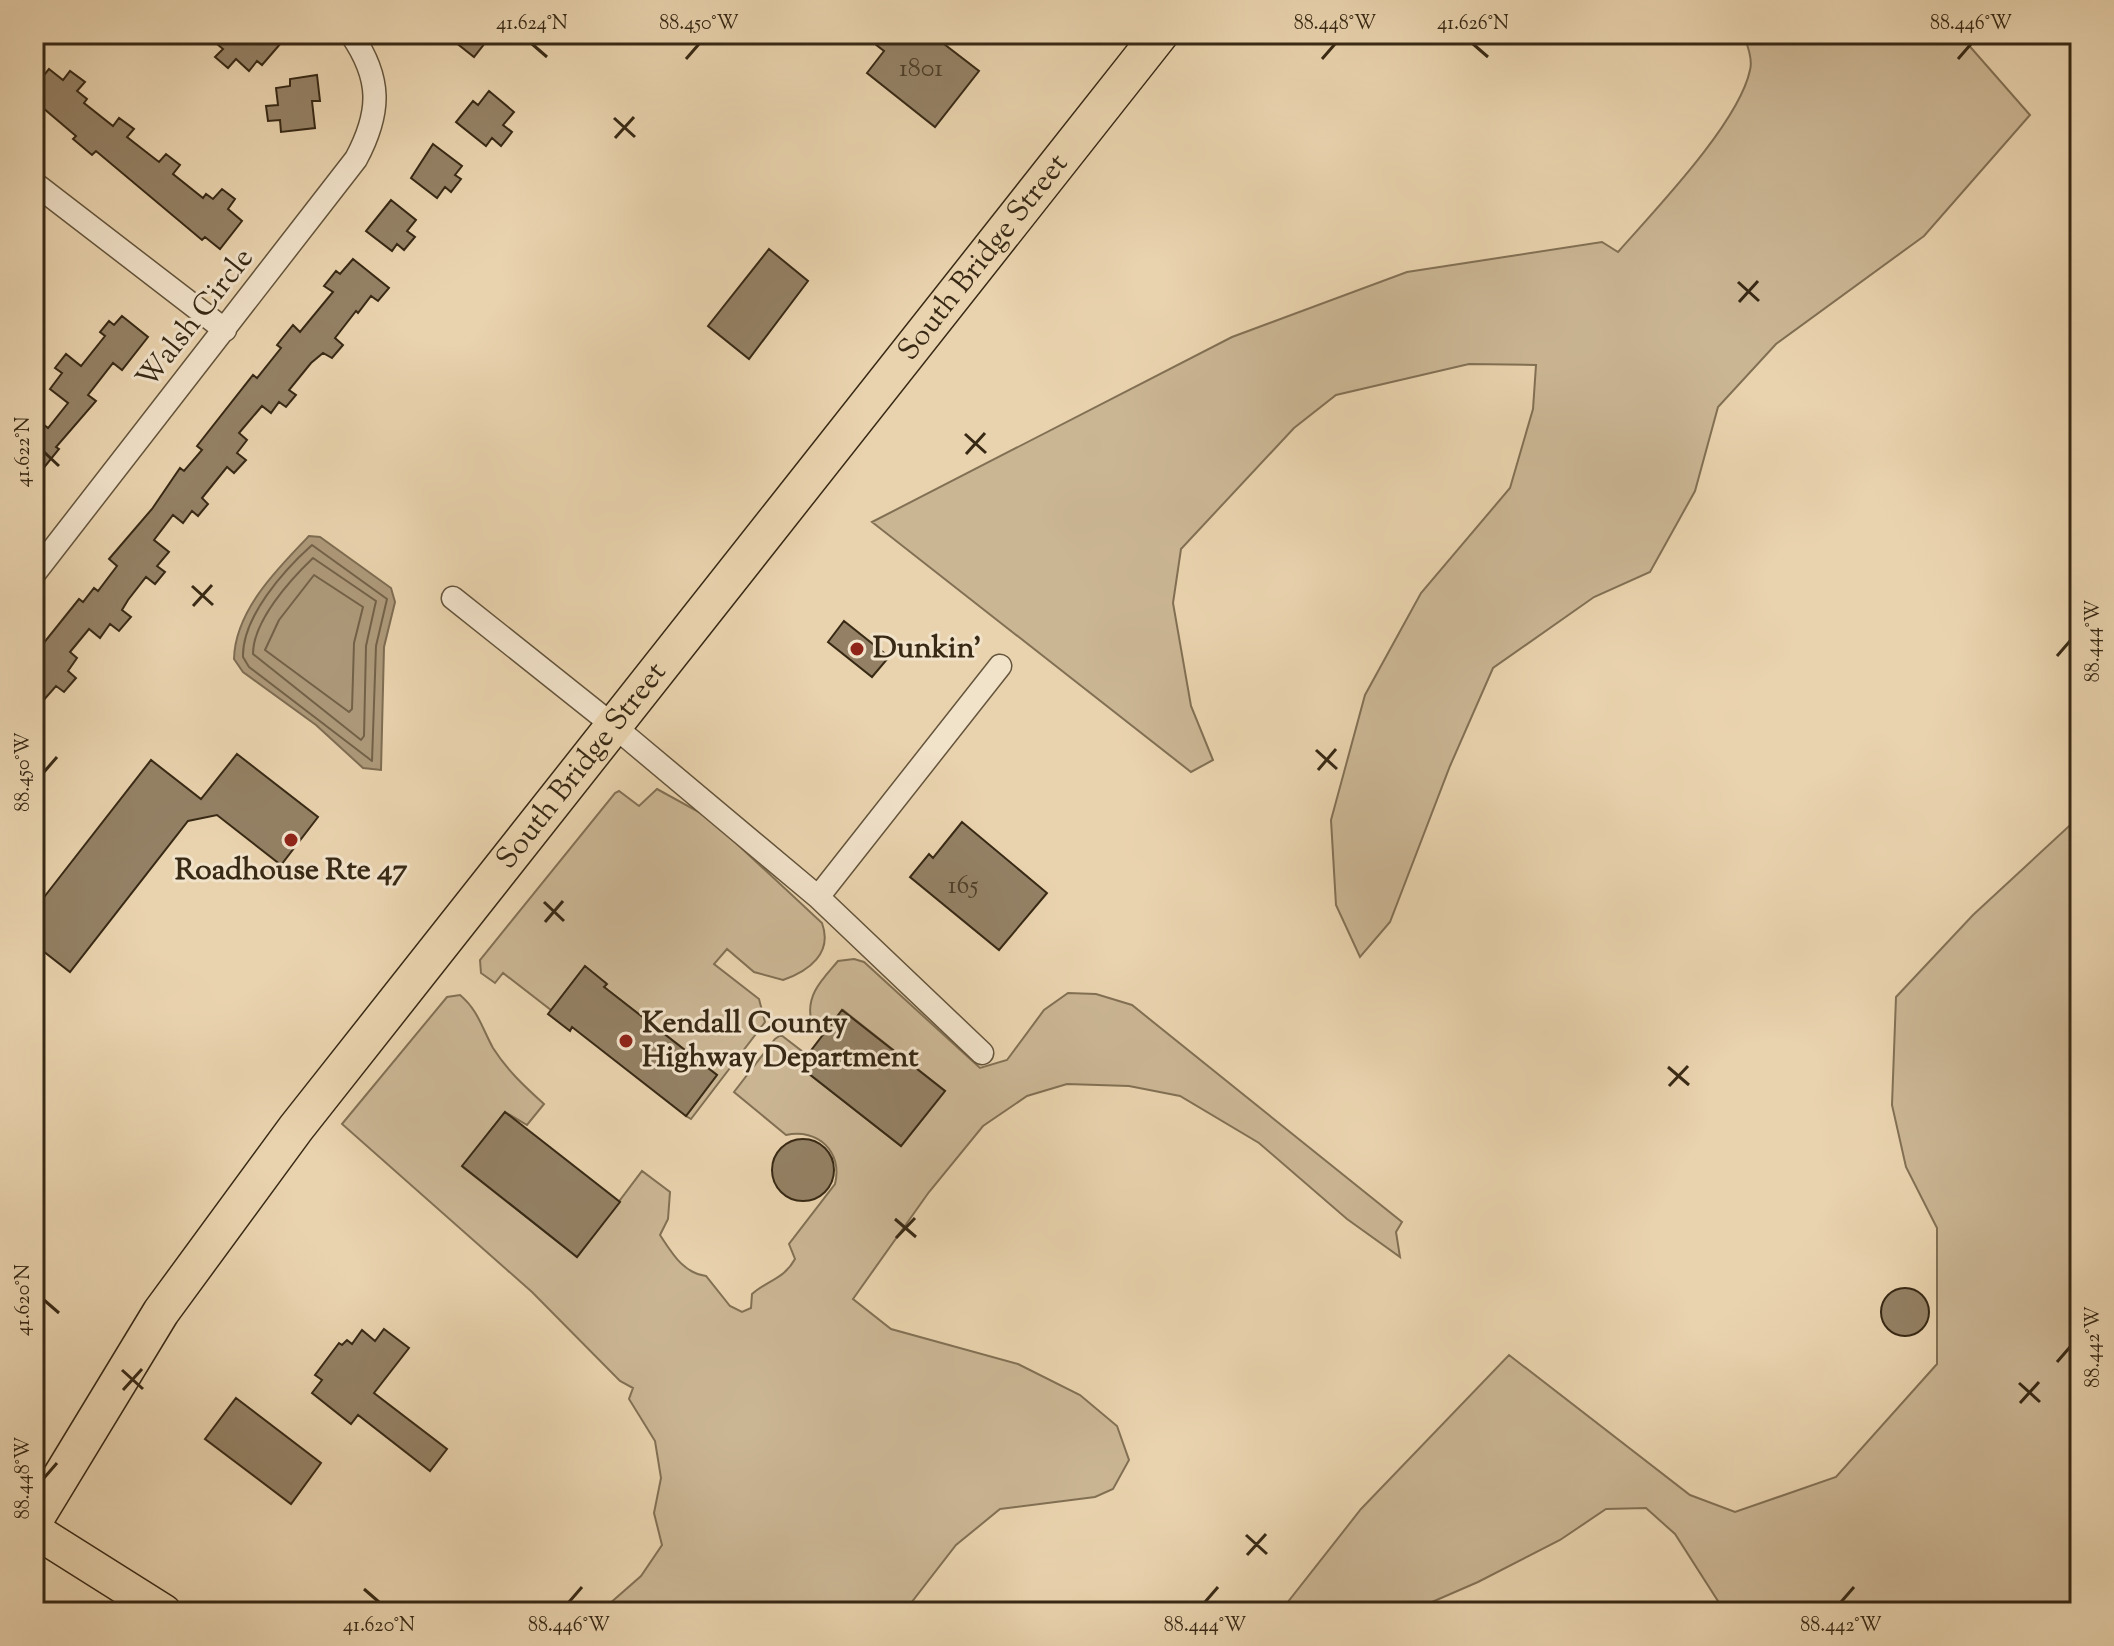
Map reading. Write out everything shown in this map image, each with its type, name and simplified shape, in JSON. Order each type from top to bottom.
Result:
[{"type":"highway","name":"South Bridge Street","points":[[34,1521],[161,1312],[296,1128],[615,727],[1147,38]]},
{"type":"main road","points":[[34,1530],[164,1612]]},
{"type":"street","name":"Walsh Circle","points":[[34,574],[356,159],[386,84],[351,34]]},
{"type":"street","points":[[34,183],[225,330]]},
{"type":"street","points":[[453,598],[615,727],[818,897],[982,1053]]},
{"type":"street","points":[[818,897],[1000,666]]},
{"type":"shaded area","points":[[1743,34],[1959,34],[2030,115],[1924,236],[1776,344],[1718,407],[1695,491],[1650,572],[1594,597],[1493,668],[1450,766],[1390,922],[1360,957],[1336,905],[1331,820],[1365,695],[1421,593],[1510,488],[1533,409],[1536,365],[1469,364],[1336,395],[1294,428],[1181,549],[1173,603],[1191,706],[1213,760],[1191,772],[872,522],[1232,337],[1407,272],[1602,242],[1618,252],[1693,166],[1730,115],[1743,91],[1751,66]]},
{"type":"shaded area","points":[[657,789],[708,817],[822,923],[825,934],[821,952],[810,966],[783,980],[754,972],[727,949],[714,964],[759,999],[765,1022],[691,1119],[686,1116],[717,1075],[604,987],[606,983],[585,967],[551,1010],[503,973],[495,983],[481,973],[480,960],[615,793],[619,791],[639,806]]},
{"type":"shaded area","points":[[2080,816],[2080,1612],[1725,1612],[1675,1534],[1646,1508],[1606,1509],[1560,1540],[1478,1582],[1409,1612],[1280,1612],[1361,1509],[1509,1355],[1690,1495],[1735,1512],[1836,1477],[1937,1364],[1937,1228],[1906,1167],[1892,1105],[1896,997],[1973,915]]},
{"type":"shaded area","points":[[854,959],[864,962],[980,1068],[1007,1060],[1044,1010],[1068,993],[1096,994],[1132,1005],[1402,1222],[1396,1232],[1400,1257],[1347,1219],[1259,1143],[1180,1096],[1129,1086],[1067,1084],[1027,1096],[983,1126],[929,1192],[853,1299],[891,1329],[1018,1364],[1080,1395],[1117,1426],[1129,1460],[1113,1489],[1095,1497],[1000,1509],[956,1545],[904,1612],[600,1612],[641,1576],[662,1545],[654,1513],[661,1478],[655,1441],[629,1399],[633,1388],[620,1381],[532,1292],[342,1124],[447,997],[460,995],[475,1013],[504,1064],[544,1104],[527,1125],[505,1112],[463,1167],[577,1257],[642,1171],[670,1192],[668,1219],[660,1235],[669,1249],[691,1271],[706,1276],[730,1306],[742,1312],[751,1308],[752,1294],[791,1266],[795,1259],[789,1244],[835,1184],[837,1172],[826,1145],[808,1135],[786,1135],[734,1092],[775,1039],[781,1035],[807,1055],[799,1066],[901,1146],[945,1091],[843,1010],[825,1032],[811,1019],[813,994],[822,981],[838,961]]},
{"type":"water","points":[[309,536],[320,537],[391,588],[395,602],[384,647],[381,770],[363,768],[316,725],[243,672],[234,659],[236,641],[250,608],[271,577]]},
{"type":"building","points":[[205,34],[270,34],[281,43],[262,65],[257,61],[249,71],[236,59],[228,68],[215,57],[223,49]]},
{"type":"building","points":[[445,34],[492,34],[474,57]]},
{"type":"building","points":[[862,34],[931,34],[979,71],[935,127],[867,73],[884,51]]},
{"type":"building","points":[[49,69],[63,80],[70,71],[85,82],[77,91],[87,99],[84,103],[113,126],[119,118],[134,129],[127,137],[159,162],[166,154],[180,165],[173,174],[203,198],[206,194],[213,199],[222,189],[235,199],[228,209],[242,221],[220,249],[205,237],[202,240],[96,151],[92,155],[73,139],[76,136],[43,108],[34,118],[34,87]]},
{"type":"building","points":[[317,75],[320,101],[312,101],[315,128],[281,132],[280,120],[268,121],[266,106],[278,105],[276,88],[290,86],[290,79]]},
{"type":"building","points":[[489,91],[514,112],[503,125],[512,132],[501,146],[492,138],[486,146],[456,122],[473,101],[478,105]]},
{"type":"building","points":[[433,144],[462,166],[455,175],[461,179],[451,192],[445,187],[437,198],[411,178]]},
{"type":"building","points":[[391,200],[416,220],[407,231],[415,237],[404,250],[397,244],[392,251],[366,231]]},
{"type":"building","points":[[769,249],[808,281],[749,359],[708,326]]},
{"type":"building","points":[[353,259],[389,288],[378,301],[371,296],[358,313],[356,311],[335,338],[343,345],[332,358],[323,353],[311,363],[289,390],[296,395],[286,407],[279,402],[271,413],[262,406],[239,433],[247,440],[237,453],[246,460],[234,473],[227,467],[202,498],[208,504],[198,516],[192,511],[183,523],[173,515],[154,540],[169,552],[157,566],[165,572],[155,584],[146,577],[128,600],[122,610],[131,617],[119,631],[110,624],[100,638],[89,629],[70,652],[77,658],[68,671],[76,678],[64,692],[56,686],[34,711],[34,655],[79,599],[83,602],[94,588],[98,591],[117,566],[109,559],[152,509],[180,468],[184,471],[202,450],[197,446],[253,375],[257,378],[281,348],[277,345],[293,325],[300,332],[333,292],[324,286],[336,271],[340,274]]},
{"type":"building","points":[[122,316],[148,337],[122,370],[113,363],[88,395],[96,401],[56,447],[59,449],[34,480],[34,417],[48,428],[68,403],[50,389],[62,373],[55,368],[66,354],[81,366],[105,336],[100,332],[109,321],[114,325]]},
{"type":"building","points":[[844,621],[889,657],[872,677],[828,642]]},
{"type":"building","points":[[237,754],[318,817],[281,865],[217,815],[188,821],[70,972],[34,944],[34,910],[151,760],[201,799]]},
{"type":"building","points":[[962,822],[1047,893],[999,950],[910,877],[929,854],[933,858]]},
{"type":"building","points":[[585,966],[607,984],[604,987],[717,1075],[686,1116],[572,1027],[570,1031],[548,1014]]},
{"type":"building","points":[[842,1010],[945,1091],[901,1146],[799,1066]]},
{"type":"building","points":[[505,1112],[620,1202],[577,1257],[462,1166]]},
{"type":"building","points":[[803,1139],[825,1148],[834,1170],[825,1192],[803,1201],[781,1192],[772,1170],[781,1148]]},
{"type":"building","points":[[1905,1288],[1922,1295],[1929,1312],[1922,1329],[1905,1336],[1888,1329],[1881,1312],[1888,1295]]},
{"type":"building","points":[[384,1329],[409,1348],[374,1393],[447,1449],[430,1471],[358,1415],[351,1424],[312,1393],[322,1380],[315,1375],[339,1343],[342,1345],[347,1340],[352,1344],[362,1330],[375,1341]]},
{"type":"building","points":[[236,1398],[321,1463],[291,1504],[205,1439]]},
{"type":"place","name":"Dunkin'","points":[[857,649]]},
{"type":"place","name":"Roadhouse Rte 47","points":[[291,840]]},
{"type":"place","name":"Kendall County Highway Department","points":[[626,1041]]}]
